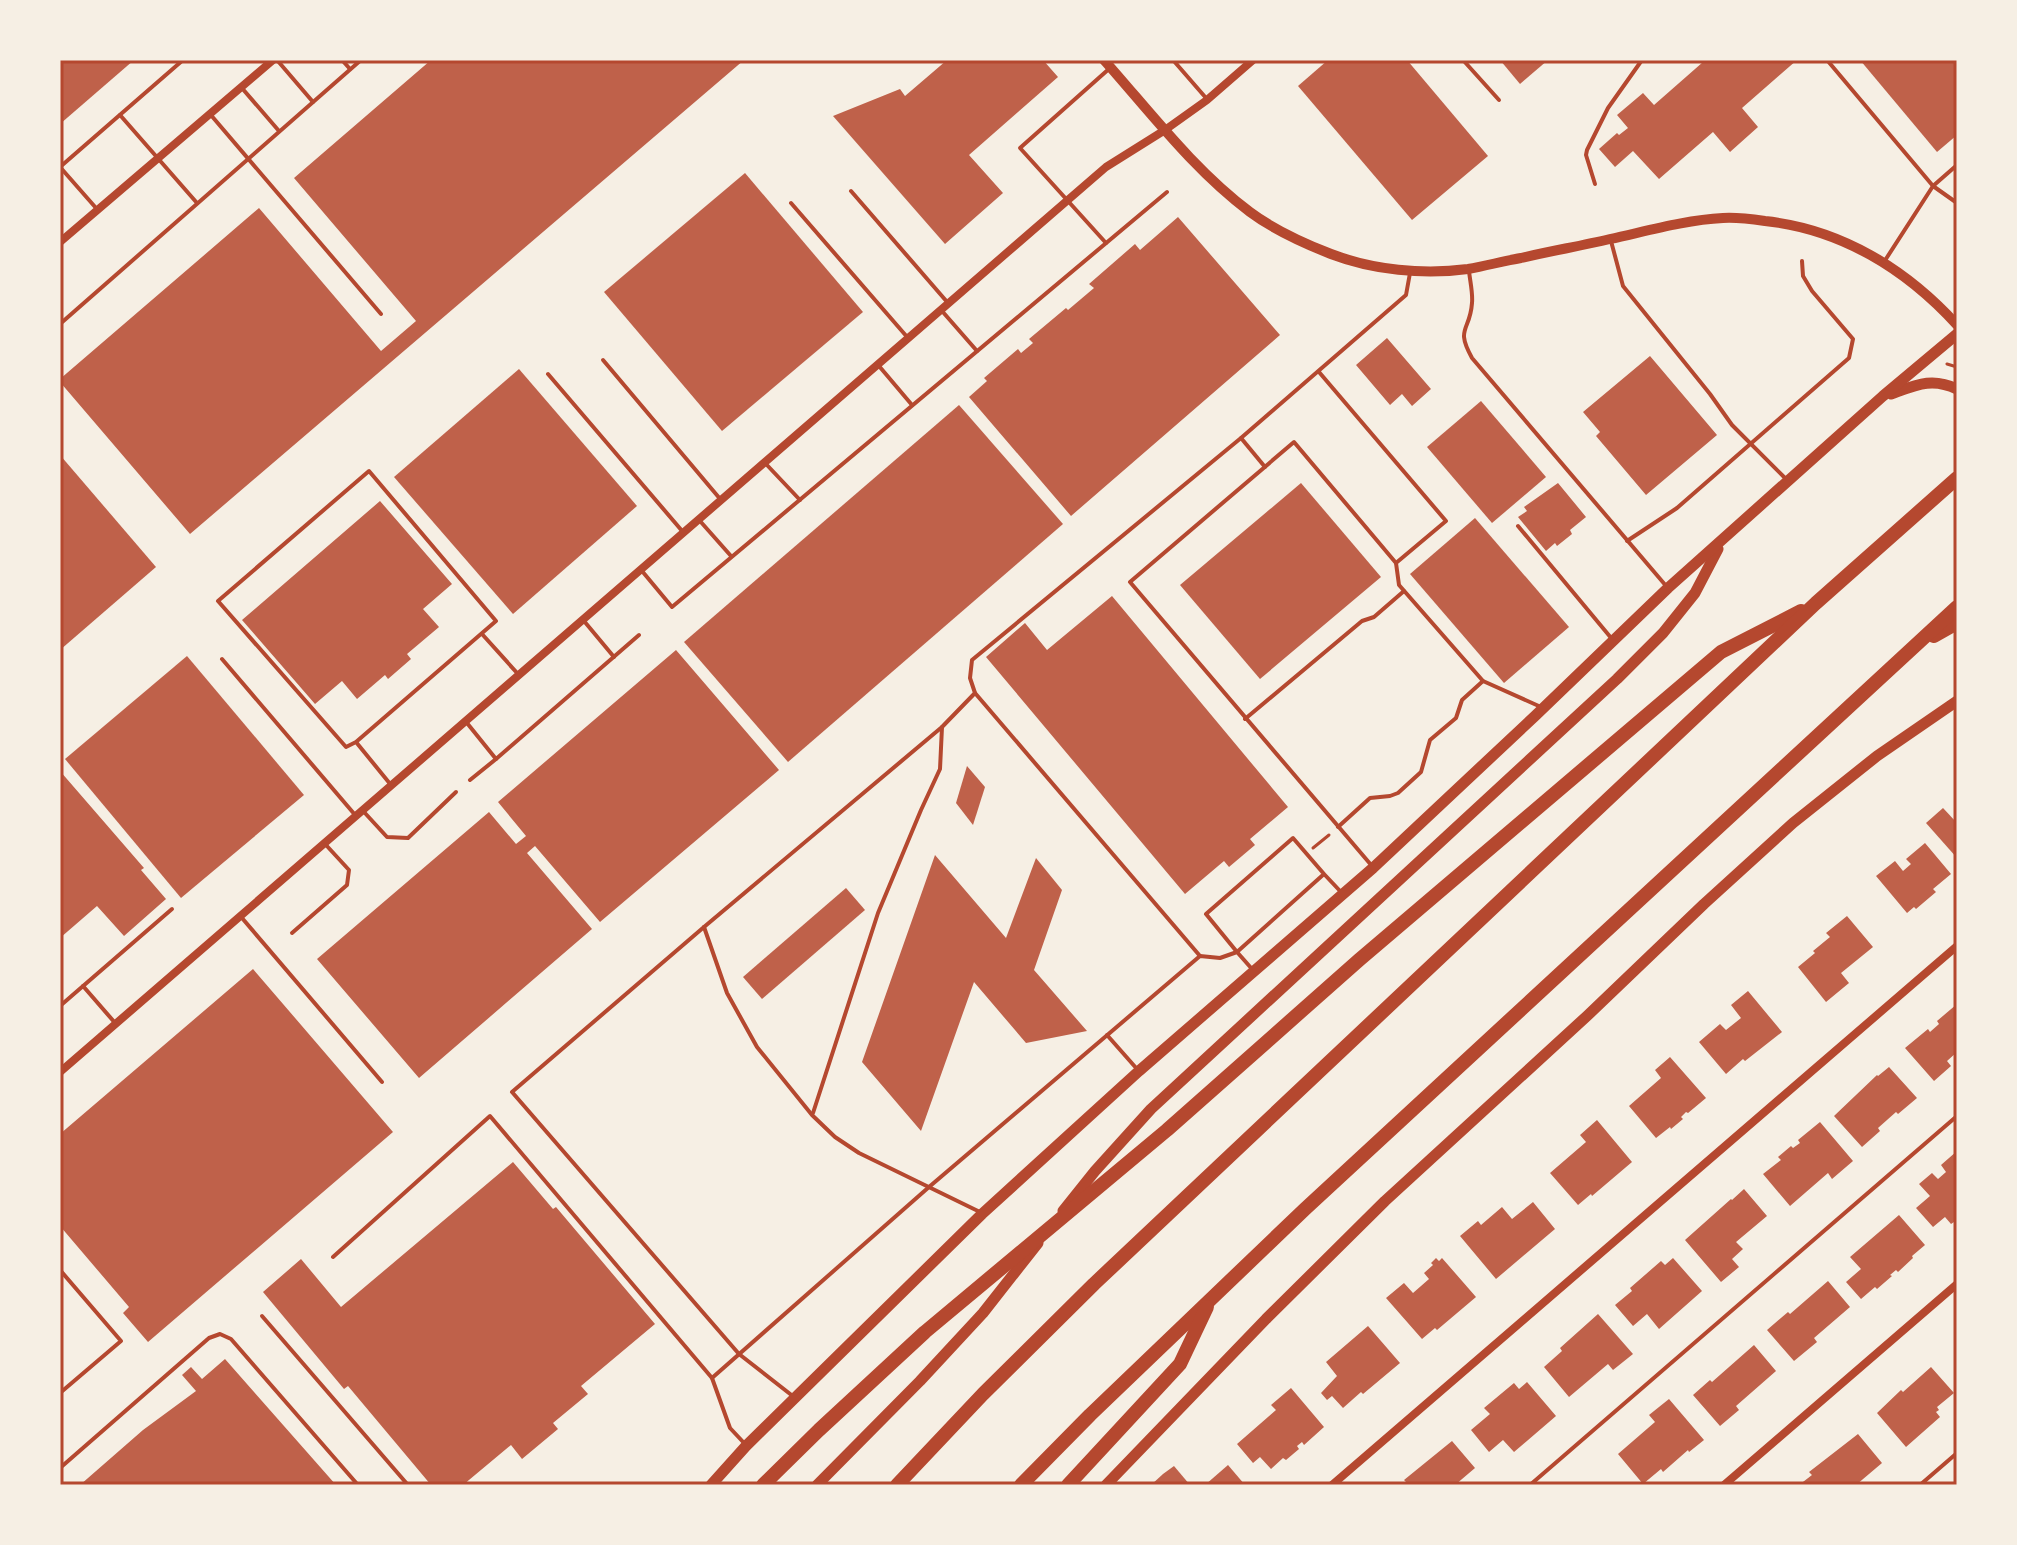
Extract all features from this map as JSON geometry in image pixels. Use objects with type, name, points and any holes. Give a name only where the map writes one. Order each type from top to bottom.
[{"type":"highway","points":[[897,1485],[1094,1284],[1816,603],[1957,478]]},
{"type":"highway","points":[[763,1485],[925,1332],[1167,1130],[1359,960],[1721,652],[1816,603]]},
{"type":"highway","points":[[1021,1485],[1305,1209],[1957,607]]},
{"type":"highway","points":[[1913,647],[1957,623]]},
{"type":"highway","points":[[1068,1485],[1180,1364],[1210,1300]]},
{"type":"main road","points":[[711,1485],[746,1446],[982,1214],[1139,1071],[1373,868],[1668,588],[1957,334]]},
{"type":"main road","points":[[1883,396],[1924,383],[1942,382],[1956,388]]},
{"type":"main road","points":[[817,1485],[983,1313],[1095,1171],[1151,1109],[1663,633],[1695,593],[1723,541]]},
{"type":"main road","points":[[1106,1485],[1385,1201],[1720,889],[1793,823],[1877,756],[1957,701]]},
{"type":"street","points":[[60,242],[275,60]]},
{"type":"street","points":[[60,1072],[1067,200],[1106,167],[1207,100],[1253,60]]},
{"type":"street","points":[[1107,64],[1184,152],[1223,190],[1253,214],[1294,239],[1333,255],[1366,265],[1410,271],[1469,269],[1701,220],[1726,217],[1780,222],[1838,238],[1884,262],[1912,282],[1957,325]]},
{"type":"street","points":[[1332,1485],[1957,946]]},
{"type":"street","points":[[1724,1485],[1957,1284]]},
{"type":"lane","points":[[98,210],[60,167],[183,60]]},
{"type":"lane","points":[[275,60],[313,102]]},
{"type":"lane","points":[[342,60],[350,69]]},
{"type":"lane","points":[[60,324],[361,60]]},
{"type":"lane","points":[[1173,60],[1207,100]]},
{"type":"lane","points":[[1463,60],[1499,100]]},
{"type":"lane","points":[[1595,184],[1586,155],[1608,108],[1642,60]]},
{"type":"lane","points":[[1827,60],[1933,186],[1957,203]]},
{"type":"lane","points":[[1106,243],[1020,148],[1107,64]]},
{"type":"lane","points":[[241,87],[280,131]]},
{"type":"lane","points":[[210,114],[381,314]]},
{"type":"lane","points":[[120,115],[197,204]]},
{"type":"lane","points":[[1884,262],[1933,186],[1957,165]]},
{"type":"lane","points":[[851,191],[948,303]]},
{"type":"lane","points":[[641,569],[672,607],[1167,192]]},
{"type":"lane","points":[[791,203],[908,338]]},
{"type":"lane","points":[[1610,239],[1623,286],[1732,425],[1788,481]]},
{"type":"lane","points":[[1627,541],[1677,508],[1849,358],[1853,339],[1803,276],[1802,261]]},
{"type":"lane","points":[[1469,269],[1472,304],[1463,335],[1472,358],[1668,588]]},
{"type":"lane","points":[[1324,874],[1237,952],[1220,958],[1200,956],[975,693],[970,678],[972,660],[1241,438],[1406,295],[1410,271]]},
{"type":"lane","points":[[940,310],[977,351]]},
{"type":"lane","points":[[603,360],[721,500]]},
{"type":"lane","points":[[878,364],[912,405]]},
{"type":"lane","points":[[1319,372],[1446,521],[1396,563]]},
{"type":"lane","points":[[548,374],[683,532]]},
{"type":"lane","points":[[1241,438],[1265,467]]},
{"type":"lane","points":[[1373,868],[1130,582],[1294,442],[1396,563],[1399,585],[1483,681],[1543,708]]},
{"type":"lane","points":[[764,462],[800,500]]},
{"type":"lane","points":[[369,471],[496,621],[356,742],[346,747],[218,601],[369,471]]},
{"type":"lane","points":[[699,519],[732,557]]},
{"type":"lane","points":[[1518,526],[1614,641]]},
{"type":"lane","points":[[1245,719],[1362,621],[1374,617],[1404,591]]},
{"type":"lane","points":[[583,619],[614,657]]},
{"type":"lane","points":[[482,634],[519,674]]},
{"type":"lane","points":[[470,780],[639,635]]},
{"type":"lane","points":[[222,659],[359,813],[387,837],[408,838],[456,792]]},
{"type":"lane","points":[[1338,827],[1370,798],[1398,793],[1421,772],[1430,740],[1456,718],[1462,700],[1483,681]]},
{"type":"lane","points":[[796,1398],[739,1354],[512,1092],[942,727],[975,693]]},
{"type":"lane","points":[[465,721],[496,759]]},
{"type":"lane","points":[[812,1115],[878,913],[940,769],[942,727]]},
{"type":"lane","points":[[356,742],[391,785]]},
{"type":"lane","points":[[1254,971],[1206,914],[1293,838],[1343,894]]},
{"type":"lane","points":[[292,933],[347,885],[349,870],[325,843]]},
{"type":"lane","points":[[60,1006],[172,909]]},
{"type":"lane","points":[[240,916],[382,1082]]},
{"type":"lane","points":[[704,927],[727,993],[757,1047],[812,1115],[835,1137],[859,1153],[982,1214]]},
{"type":"lane","points":[[712,1378],[929,1187],[1200,956]]},
{"type":"lane","points":[[83,986],[116,1024]]},
{"type":"lane","points":[[1107,1035],[1139,1071]]},
{"type":"lane","points":[[333,1257],[490,1116],[712,1378],[730,1428],[746,1446]]},
{"type":"lane","points":[[1530,1485],[1957,1116]]},
{"type":"lane","points":[[60,1270],[121,1341],[60,1393]]},
{"type":"lane","points":[[262,1316],[408,1485]]},
{"type":"lane","points":[[60,1468],[209,1338],[220,1334],[231,1339],[358,1485]]},
{"type":"lane","points":[[1920,1485],[1957,1453]]},
{"type":"path","points":[[1947,364],[1957,367]]},
{"type":"path","points":[[1306,854],[1338,827]]},
{"type":"building","points":[[60,60],[134,60],[60,124]]},
{"type":"building","points":[[431,60],[744,60],[190,534],[60,379],[259,208],[381,351],[416,321],[294,178]]},
{"type":"building","points":[[947,60],[1043,60],[1058,77],[969,155],[1003,193],[945,244],[833,116],[900,89],[905,96]]},
{"type":"building","points":[[1328,60],[1407,60],[1488,156],[1412,220],[1298,86]]},
{"type":"building","points":[[1500,60],[1548,60],[1520,84]]},
{"type":"building","points":[[1701,60],[1797,60],[1742,108],[1758,127],[1730,152],[1713,132],[1659,179],[1633,151],[1615,167],[1599,149],[1617,133],[1619,135],[1628,128],[1617,115],[1643,93],[1654,105],[1703,62]]},
{"type":"building","points":[[1860,60],[1957,60],[1957,135],[1937,152]]},
{"type":"building","points":[[745,173],[863,312],[722,431],[604,292]]},
{"type":"building","points":[[1178,217],[1280,335],[1071,516],[969,397],[987,381],[984,378],[1018,349],[1021,353],[1033,343],[1029,339],[1094,288],[1089,284],[1135,244],[1140,250]]},
{"type":"building","points":[[1387,338],[1431,389],[1412,406],[1402,394],[1390,405],[1356,365]]},
{"type":"building","points":[[1650,356],[1717,435],[1646,495],[1596,436],[1600,432],[1583,412]]},
{"type":"building","points":[[519,369],[637,506],[513,614],[394,477]]},
{"type":"building","points":[[1481,401],[1546,477],[1492,523],[1427,447]]},
{"type":"building","points":[[959,405],[1063,524],[788,762],[684,642]]},
{"type":"building","points":[[60,455],[156,567],[60,650]]},
{"type":"building","points":[[1301,483],[1381,577],[1260,679],[1180,585]]},
{"type":"building","points":[[1558,483],[1586,517],[1570,530],[1572,534],[1546,551],[1518,517],[1527,511],[1524,507]]},
{"type":"building","points":[[380,501],[452,584],[423,609],[439,627],[407,654],[411,659],[388,679],[385,675],[357,699],[342,681],[315,704],[242,620]]},
{"type":"building","points":[[1475,518],[1569,627],[1504,683],[1410,574]]},
{"type":"building","points":[[1112,596],[1288,807],[1250,839],[1255,845],[1229,867],[1224,861],[1185,894],[986,657],[1025,623],[1047,650]]},
{"type":"building","points":[[676,650],[779,770],[600,922],[535,846],[527,853],[592,929],[419,1078],[317,959],[489,812],[516,844],[526,836],[498,802]]},
{"type":"building","points":[[187,656],[304,795],[181,898],[65,759]]},
{"type":"building","points":[[967,766],[985,787],[973,825],[956,803]]},
{"type":"building","points":[[60,771],[144,868],[141,870],[166,899],[124,936],[97,906],[60,938]]},
{"type":"building","points":[[1943,808],[1957,823],[1957,858],[1926,823]]},
{"type":"building","points":[[1925,843],[1951,874],[1933,889],[1936,892],[1907,913],[1876,876],[1895,861],[1903,871],[1911,864],[1906,859]]},
{"type":"building","points":[[935,855],[1006,938],[1036,858],[1062,890],[1034,970],[1087,1031],[1026,1043],[974,982],[921,1131],[862,1062]]},
{"type":"building","points":[[846,888],[865,910],[762,999],[743,977]]},
{"type":"building","points":[[1847,916],[1873,947],[1841,973],[1849,983],[1826,1002],[1798,967],[1830,937],[1826,933]]},
{"type":"building","points":[[253,969],[393,1132],[148,1342],[123,1313],[129,1307],[60,1226],[60,1134]]},
{"type":"building","points":[[1748,991],[1782,1032],[1726,1074],[1699,1042],[1720,1024],[1726,1030],[1741,1018],[1731,1005]]},
{"type":"building","points":[[1957,1004],[1957,1052],[1947,1061],[1951,1066],[1934,1081],[1905,1048],[1928,1029],[1930,1032],[1939,1024],[1937,1021]]},
{"type":"building","points":[[1670,1057],[1706,1098],[1656,1138],[1629,1106],[1661,1078],[1655,1070]]},
{"type":"building","points":[[1889,1067],[1917,1098],[1878,1128],[1880,1131],[1862,1147],[1834,1116]]},
{"type":"building","points":[[1597,1120],[1632,1162],[1578,1205],[1550,1173],[1586,1142],[1580,1135]]},
{"type":"building","points":[[1820,1122],[1853,1161],[1832,1179],[1828,1173],[1790,1206],[1763,1174],[1781,1160],[1778,1157],[1800,1143],[1798,1140]]},
{"type":"building","points":[[1957,1151],[1957,1220],[1951,1224],[1945,1217],[1933,1227],[1916,1208],[1930,1196],[1919,1184],[1932,1173],[1938,1179],[1946,1172],[1941,1165]]},
{"type":"building","points":[[513,1162],[553,1209],[556,1207],[655,1324],[581,1386],[588,1394],[553,1423],[558,1429],[522,1459],[511,1445],[463,1485],[431,1485],[348,1386],[344,1389],[263,1292],[301,1259],[341,1307]]},
{"type":"building","points":[[1744,1189],[1767,1216],[1736,1242],[1743,1249],[1732,1259],[1739,1267],[1721,1282],[1685,1240]]},
{"type":"building","points":[[1533,1202],[1555,1229],[1496,1279],[1460,1236],[1478,1221],[1481,1225],[1502,1207],[1512,1219]]},
{"type":"building","points":[[1899,1215],[1925,1245],[1898,1272],[1896,1270],[1877,1289],[1875,1287],[1861,1299],[1846,1282],[1861,1269],[1850,1257]]},
{"type":"building","points":[[1436,1258],[1439,1261],[1442,1258],[1476,1297],[1422,1339],[1386,1298],[1404,1283],[1413,1293],[1429,1279],[1424,1273]]},
{"type":"building","points":[[1673,1258],[1702,1291],[1659,1329],[1647,1314],[1633,1326],[1615,1305],[1661,1261],[1665,1265]]},
{"type":"building","points":[[1828,1281],[1850,1307],[1814,1338],[1817,1342],[1794,1361],[1767,1330]]},
{"type":"building","points":[[1598,1314],[1633,1354],[1613,1370],[1608,1364],[1569,1397],[1544,1367]]},
{"type":"building","points":[[1368,1326],[1400,1363],[1343,1408],[1332,1396],[1327,1400],[1321,1393],[1337,1376],[1326,1362]]},
{"type":"building","points":[[1754,1345],[1776,1371],[1736,1406],[1739,1410],[1720,1426],[1693,1395]]},
{"type":"building","points":[[225,1359],[336,1485],[80,1485],[143,1430],[196,1391],[182,1375],[191,1367],[202,1379]]},
{"type":"building","points":[[1931,1367],[1954,1393],[1937,1407],[1940,1417],[1906,1447],[1877,1413]]},
{"type":"building","points":[[1527,1382],[1556,1416],[1514,1452],[1503,1440],[1489,1452],[1471,1430],[1490,1414],[1484,1408],[1514,1383],[1519,1389]]},
{"type":"building","points":[[1291,1388],[1324,1427],[1271,1469],[1260,1457],[1253,1463],[1237,1444],[1276,1410],[1271,1405]]},
{"type":"building","points":[[1669,1399],[1704,1440],[1643,1484],[1618,1454],[1655,1422],[1649,1415]]},
{"type":"building","points":[[1858,1434],[1882,1463],[1856,1485],[1799,1485],[1812,1475],[1809,1472]]},
{"type":"building","points":[[1452,1441],[1475,1468],[1455,1485],[1403,1485],[1404,1480]]},
{"type":"building","points":[[1228,1465],[1245,1485],[1205,1485]]},
{"type":"building","points":[[1174,1466],[1190,1485],[1151,1485],[1163,1474]]}]
